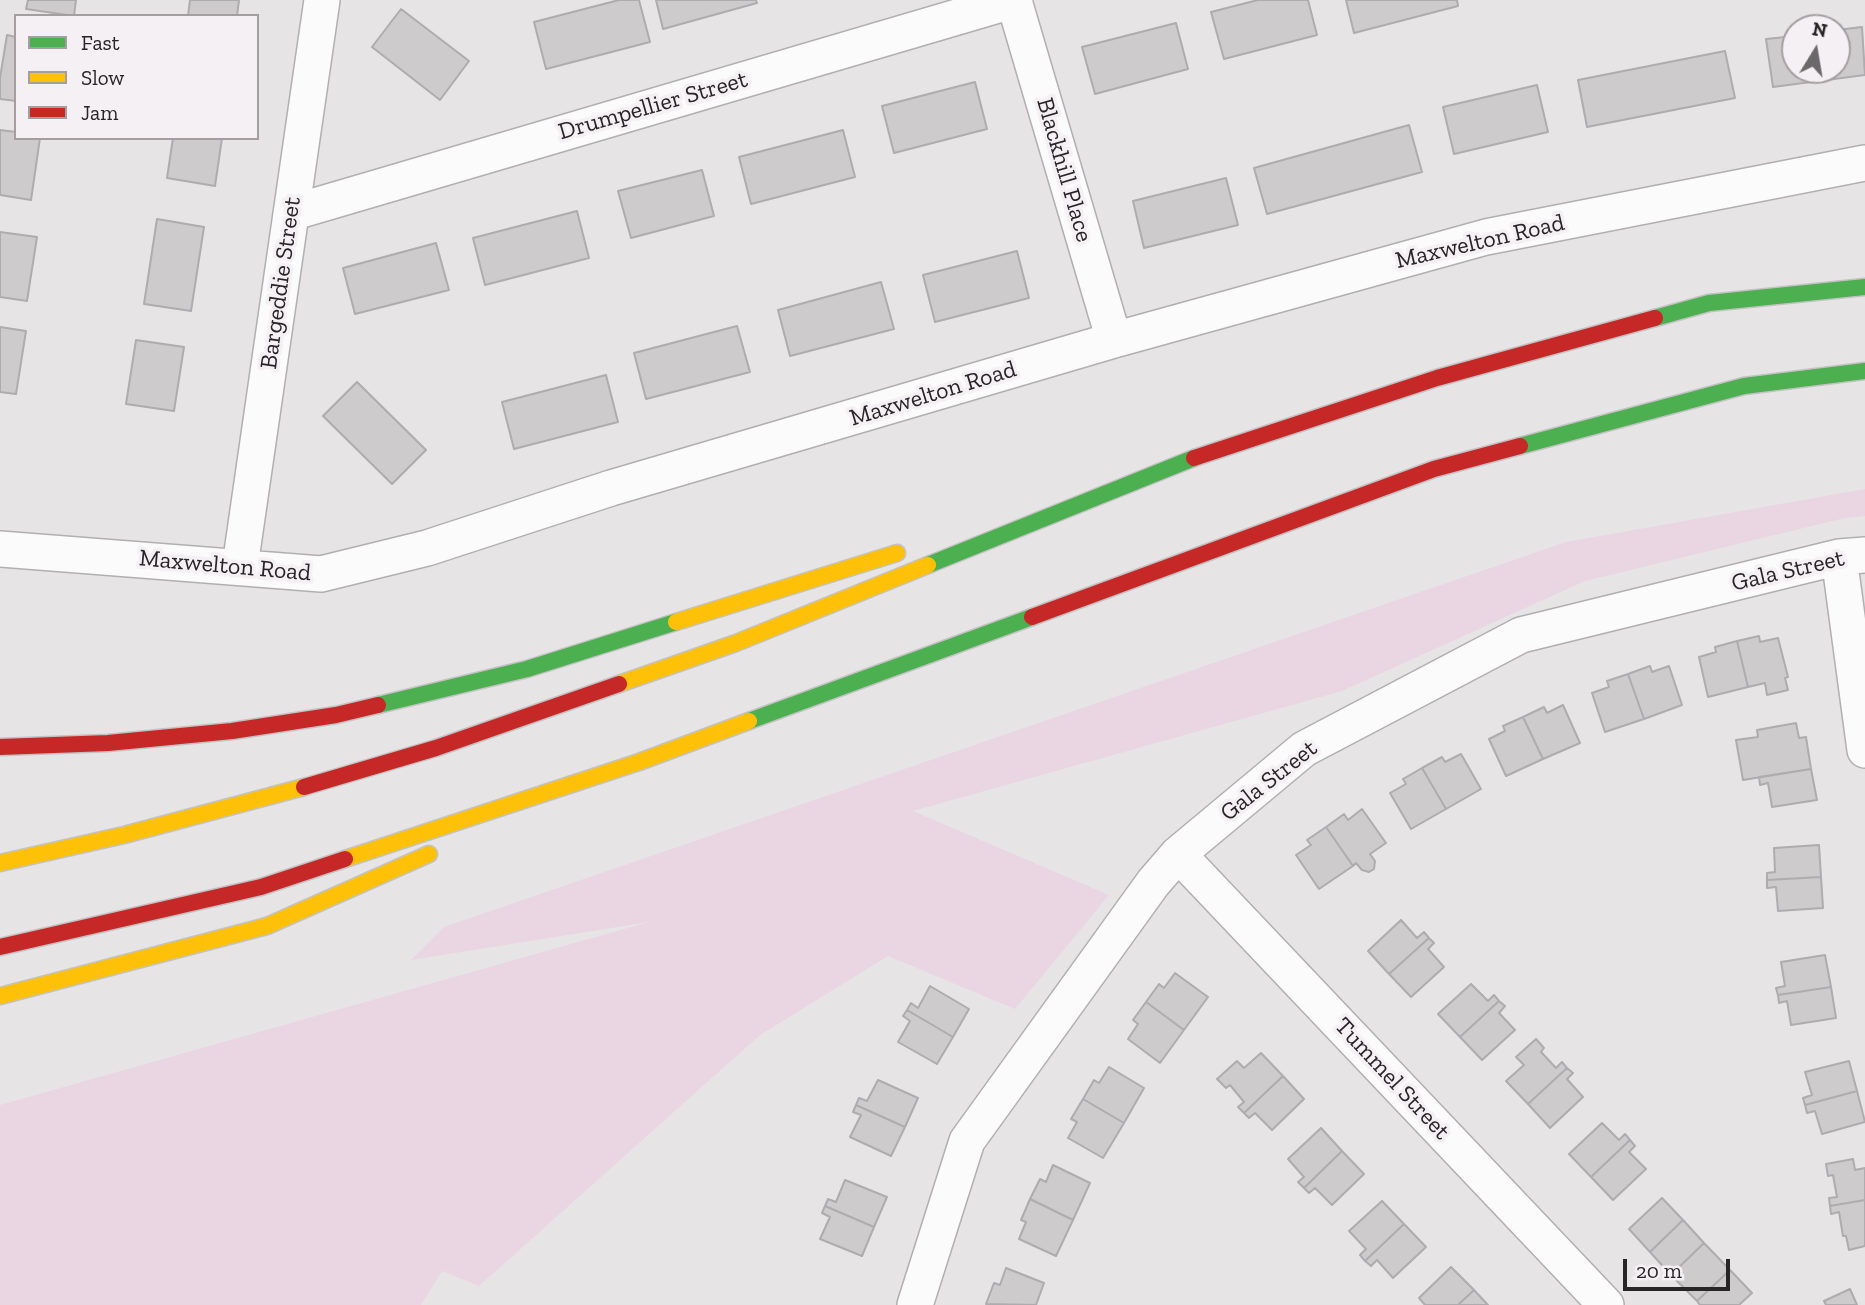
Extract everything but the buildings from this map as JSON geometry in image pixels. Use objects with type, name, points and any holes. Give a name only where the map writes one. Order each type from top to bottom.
[{"type":"highway","points":[[981,526],[1437,378],[1709,303],[1826,274]]},
{"type":"highway","points":[[1709,303],[1865,287]]},
{"type":"highway","points":[[0,947],[261,887],[639,762],[1434,469],[1744,386],[1865,371]]},
{"type":"highway","points":[[0,863],[250,803],[436,748],[736,643],[1205,454]]},
{"type":"highway","points":[[0,747],[108,743],[232,731],[336,715],[527,669],[915,548]]},
{"type":"highway","points":[[478,833],[639,762]]},
{"type":"highway","points":[[0,996],[267,926],[441,849]]},
{"type":"street","name":"Bargeddie Street","points":[[240,566],[322,0]]},
{"type":"street","name":"Drumpellier Street","points":[[291,213],[1015,0]]},
{"type":"street","name":"Blackhill Place","points":[[1015,0],[1114,340]]},
{"type":"street","name":"Maxwelton Road","points":[[0,549],[321,574],[427,548],[611,488],[1114,340],[1486,237],[1865,163]]},
{"type":"street","points":[[1852,556],[1865,750]]},
{"type":"street","name":"Gala Street","points":[[915,1305],[967,1141],[1153,883],[1178,854],[1304,748],[1521,635],[1852,556]]},
{"type":"street","name":"Tummel Street","points":[[1178,854],[1606,1305]]},
{"type":"shaded area","points":[[1865,489],[1865,516],[1845,518],[1585,581],[1342,691],[913,811],[1109,895],[1015,1009],[888,956],[760,1035],[479,1286],[442,1271],[421,1305],[0,1305],[0,1105],[649,922],[411,960],[444,927],[1566,542]]},
{"type":"traffic: fast","points":[[1655,318],[1709,303],[1865,287]]},
{"type":"traffic: fast","points":[[1520,446],[1744,386],[1865,371]]},
{"type":"traffic: fast","points":[[928,565],[1194,458]]},
{"type":"traffic: fast","points":[[749,721],[1032,617]]},
{"type":"traffic: fast","points":[[378,705],[527,669],[676,622]]},
{"type":"traffic: slow","points":[[676,622],[897,553]]},
{"type":"traffic: slow","points":[[619,684],[736,643],[928,565]]},
{"type":"traffic: slow","points":[[345,859],[639,762],[749,721]]},
{"type":"traffic: slow","points":[[0,863],[124,835],[304,787]]},
{"type":"traffic: slow","points":[[0,996],[267,926],[429,854]]},
{"type":"traffic: jam","points":[[1194,458],[1437,378],[1655,318]]},
{"type":"traffic: jam","points":[[1032,617],[1434,469],[1520,446]]},
{"type":"traffic: jam","points":[[304,787],[436,748],[619,684]]},
{"type":"traffic: jam","points":[[0,747],[108,743],[232,731],[336,715],[378,705]]},
{"type":"traffic: jam","points":[[0,947],[261,887],[345,859]]}]
